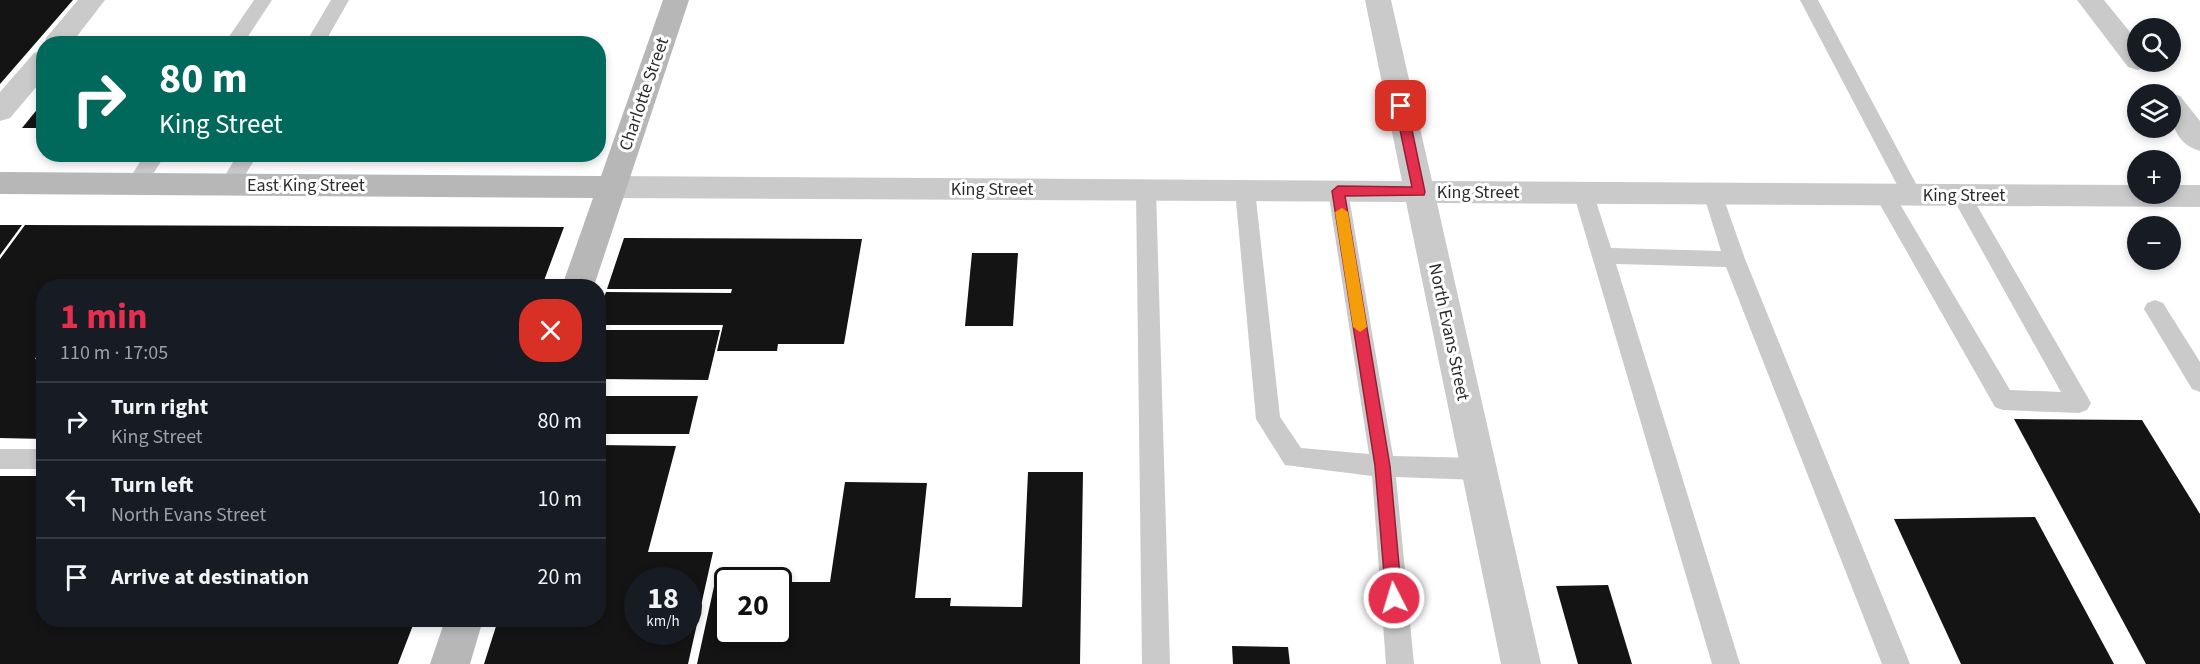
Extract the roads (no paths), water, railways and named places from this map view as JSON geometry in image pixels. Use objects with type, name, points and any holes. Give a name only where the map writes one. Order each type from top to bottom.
[{"type":"main road","name":"Charlotte Street","points":[[580,279],[676,0]]},
{"type":"main road","name":"East King Street","points":[[0,183],[612,188]]},
{"type":"main road","points":[[450,664],[462,627]]},
{"type":"street","points":[[63,36],[92,0]]},
{"type":"street","name":"North Evans Street","points":[[1378,0],[1521,664]]},
{"type":"street","points":[[2090,0],[2200,141]]},
{"type":"street","points":[[0,111],[36,68]]},
{"type":"street","name":"King Street","points":[[612,188],[2200,196]]},
{"type":"lane","points":[[238,36],[263,0]]},
{"type":"lane","points":[[319,36],[340,0]]},
{"type":"lane","points":[[1809,0],[1898,194],[2003,400],[2079,403],[1961,195]]},
{"type":"lane","points":[[136,184],[151,162]]},
{"type":"lane","points":[[229,185],[243,162]]},
{"type":"lane","points":[[1146,190],[1156,664]]},
{"type":"lane","points":[[1245,190],[1268,419],[1294,458],[1383,466],[1478,468]]},
{"type":"lane","points":[[1338,191],[1383,466],[1400,664]]},
{"type":"lane","points":[[1583,192],[1726,664]]},
{"type":"lane","points":[[1713,193],[1734,259],[1896,664]]},
{"type":"lane","points":[[1602,256],[1734,259]]},
{"type":"lane","points":[[2155,309],[2200,382]]},
{"type":"lane","points":[[0,459],[36,459]]}]
